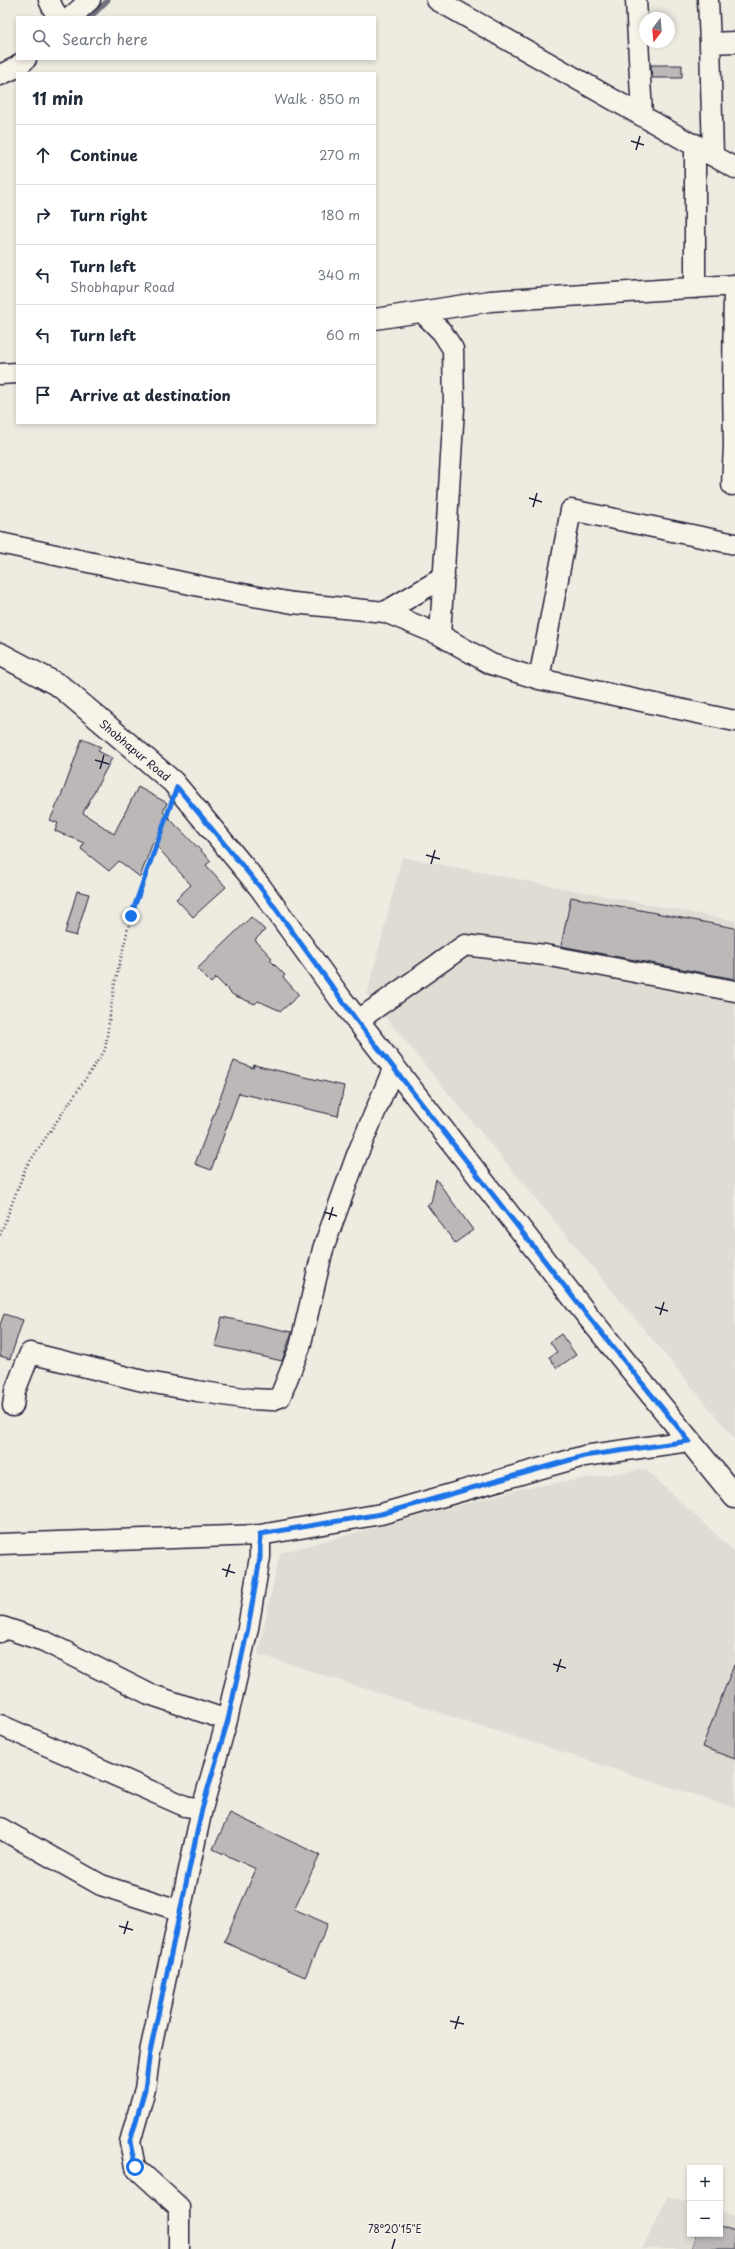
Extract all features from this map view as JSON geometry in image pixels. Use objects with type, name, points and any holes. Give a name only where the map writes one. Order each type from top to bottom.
[{"type":"main road","name":"Shobhapur Road","points":[[0,654],[60,686],[177,787],[260,887],[357,1021],[587,1315],[735,1497]]},
{"type":"street","points":[[49,0],[57,16]]},
{"type":"street","points":[[72,16],[90,0]]},
{"type":"street","points":[[437,0],[642,116],[695,144],[735,168]]},
{"type":"street","points":[[636,0],[642,116]]},
{"type":"street","points":[[708,0],[713,156]]},
{"type":"street","points":[[710,43],[735,42]]},
{"type":"street","points":[[0,75],[18,67],[25,60]]},
{"type":"street","points":[[695,144],[695,288]]},
{"type":"street","points":[[376,319],[490,301],[734,285],[732,485]]},
{"type":"street","points":[[422,312],[442,332],[453,349],[454,408],[440,635]]},
{"type":"street","points":[[0,374],[16,373]]},
{"type":"street","points":[[539,679],[571,510],[735,544]]},
{"type":"street","points":[[0,543],[201,587],[285,602],[385,612],[440,635],[490,664],[539,679],[735,721]]},
{"type":"street","points":[[385,612],[444,577]]},
{"type":"street","points":[[357,1021],[464,946],[545,955],[735,991]]},
{"type":"street","points":[[13,1406],[15,1391],[30,1353],[143,1381],[197,1391],[250,1399],[272,1400],[280,1397],[300,1347],[323,1249],[357,1155],[394,1067]]},
{"type":"street","points":[[0,1544],[260,1534],[381,1514],[584,1456],[689,1441]]},
{"type":"street","points":[[179,2249],[179,2207],[135,2167],[130,2142],[145,2089],[150,2052],[202,1809],[228,1720],[250,1620],[260,1558],[260,1534]]},
{"type":"street","points":[[0,1632],[2,1627],[44,1641],[149,1694],[228,1720]]},
{"type":"street","points":[[0,1725],[185,1806],[202,1809]]},
{"type":"street","points":[[0,1828],[101,1885],[181,1911]]},
{"type":"path","points":[[0,1235],[26,1167],[55,1128],[105,1050],[114,987],[131,916],[177,787]]},
{"type":"shaded area","points":[[402,857],[735,921],[735,1439],[367,995]]},
{"type":"shaded area","points":[[645,1469],[735,1552],[735,1808],[258,1654],[280,1553],[523,1488]]},
{"type":"shaded area","points":[[668,2196],[687,2202],[687,2237],[723,2237],[723,2213],[735,2217],[735,2249],[642,2249]]},
{"type":"building","points":[[651,65],[682,65],[682,78],[652,78]]},
{"type":"building","points":[[82,739],[101,747],[98,751],[112,758],[83,813],[114,834],[138,787],[167,803],[163,812],[211,861],[206,865],[226,887],[193,917],[176,899],[191,885],[153,842],[140,877],[119,861],[109,871],[81,849],[84,843],[55,831],[58,823],[50,820],[64,789]]},
{"type":"building","points":[[77,891],[89,894],[76,936],[65,933]]},
{"type":"building","points":[[571,897],[735,928],[735,979],[561,946]]},
{"type":"building","points":[[251,917],[265,930],[255,940],[272,958],[270,960],[285,975],[283,977],[299,995],[281,1011],[258,1001],[255,1004],[233,995],[216,978],[211,983],[197,969]]},
{"type":"building","points":[[234,1061],[253,1068],[254,1065],[344,1086],[338,1116],[239,1093],[211,1170],[195,1164]]},
{"type":"building","points":[[436,1179],[473,1230],[455,1243],[427,1205],[431,1203]]},
{"type":"building","points":[[4,1314],[23,1320],[10,1359],[0,1356],[0,1325]]},
{"type":"building","points":[[222,1317],[292,1332],[282,1361],[215,1346]]},
{"type":"building","points":[[561,1334],[576,1355],[557,1368],[549,1357],[557,1352],[550,1342]]},
{"type":"building","points":[[735,1665],[735,1759],[702,1747]]},
{"type":"building","points":[[230,1813],[320,1855],[294,1909],[328,1924],[305,1977],[224,1942],[256,1869],[213,1849]]},
{"type":"building","points":[[723,2228],[735,2232],[735,2249],[691,2249],[695,2237],[723,2237]]},
{"type":"waterway","points":[[92,16],[108,0]]},
{"type":"route","points":[[131,916],[177,787],[260,887],[357,1021],[587,1315],[689,1441],[584,1456],[381,1514],[260,1534],[260,1558],[248,1628],[228,1720],[202,1809],[150,2052],[145,2089],[130,2142],[135,2167]]}]
